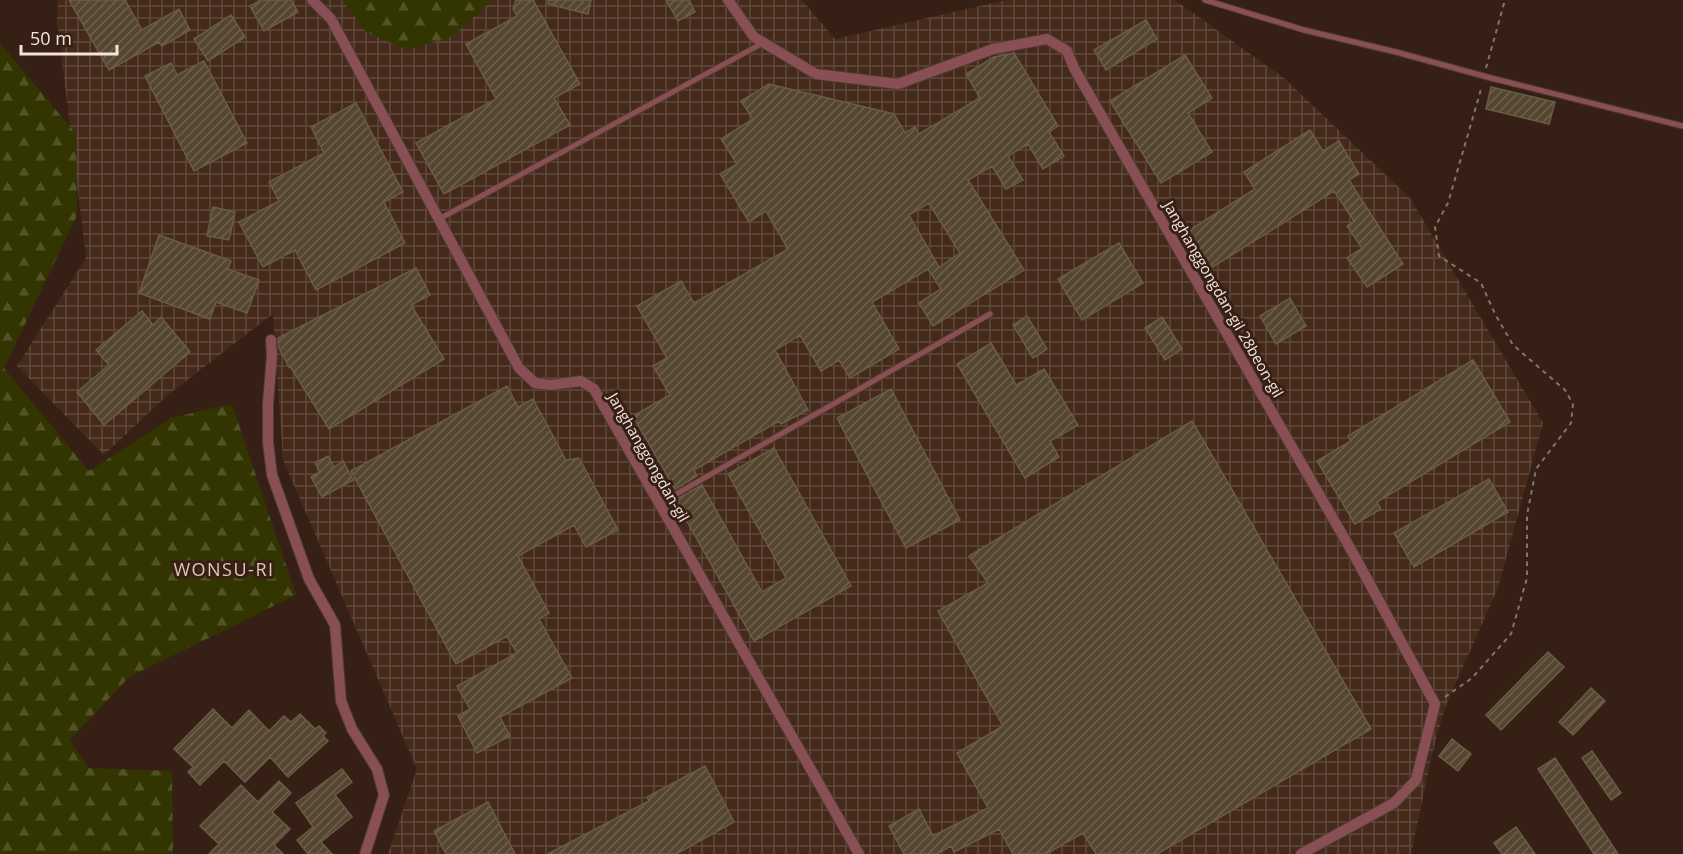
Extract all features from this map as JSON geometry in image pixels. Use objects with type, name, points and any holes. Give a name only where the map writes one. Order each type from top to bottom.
[{"type":"street","name":"Janghanggongdan-gil","points":[[312,0],[331,19],[519,368],[535,382],[550,385],[580,381],[594,389],[859,854]]},
{"type":"street","name":"Janghanggongdan-gil 28beon-gil","points":[[728,0],[754,37],[816,74],[898,84],[993,49],[1018,43],[1047,39],[1067,51],[1074,68],[1354,555],[1435,704]]},
{"type":"street","points":[[271,340],[273,355],[268,404],[268,442],[272,475],[309,579],[334,625],[341,701],[352,729],[376,769],[384,795],[365,854]]},
{"type":"street","points":[[1301,854],[1394,803],[1416,780],[1435,704]]},
{"type":"lane","points":[[1204,0],[1304,30],[1683,126]]},
{"type":"lane","points":[[438,220],[764,43]]},
{"type":"lane","points":[[659,504],[990,314]]},
{"type":"path","points":[[1435,704],[1472,678],[1511,634],[1527,578],[1527,515],[1536,470],[1571,423],[1573,404],[1565,390],[1513,345],[1481,283],[1440,256],[1434,227],[1448,203],[1505,0]]},
{"type":"shaded area","points":[[58,0],[802,0],[835,39],[1006,0],[1175,0],[1284,78],[1410,198],[1543,423],[1498,588],[1444,710],[1411,854],[388,854],[417,769],[283,460],[273,314],[169,394],[104,455],[17,366],[86,258],[57,20]]},
{"type":"green space","points":[[342,0],[492,0],[453,36],[408,50],[366,32]]},
{"type":"green space","points":[[0,43],[76,134],[77,215],[4,368],[89,471],[171,418],[232,404],[296,595],[129,677],[70,740],[88,768],[172,771],[173,854],[0,854]]},
{"type":"building","points":[[69,0],[125,0],[142,30],[179,9],[190,30],[162,46],[159,42],[109,70]]},
{"type":"building","points":[[261,0],[291,0],[298,12],[264,31],[250,6]]},
{"type":"building","points":[[516,0],[533,0],[580,84],[554,98],[570,125],[444,194],[416,143],[496,99],[466,44],[517,16],[513,9]]},
{"type":"building","points":[[548,0],[591,0],[588,14],[548,4]]},
{"type":"building","points":[[666,0],[689,0],[695,12],[678,21]]},
{"type":"building","points":[[231,15],[245,37],[208,61],[194,39]]},
{"type":"building","points":[[1146,20],[1157,39],[1106,70],[1094,50]]},
{"type":"building","points":[[1014,53],[1058,126],[1049,132],[1064,156],[1043,169],[1028,144],[1008,156],[1023,180],[1006,189],[992,166],[968,180],[1024,270],[933,326],[919,303],[941,289],[928,269],[872,302],[899,349],[850,378],[839,360],[821,371],[800,335],[775,350],[808,410],[781,424],[779,421],[694,470],[697,476],[675,489],[633,416],[670,395],[653,366],[667,358],[637,306],[681,281],[694,303],[788,249],[766,211],[749,222],[720,174],[737,164],[721,139],[753,119],[741,101],[769,84],[894,114],[905,133],[915,127],[919,134],[980,98],[966,74],[994,57]],"holes":[[[929,203],[960,253],[939,267],[909,215]]]},
{"type":"building","points":[[1185,55],[1212,98],[1188,113],[1212,152],[1161,183],[1110,101]]},
{"type":"building","points":[[204,61],[247,143],[194,171],[145,76],[171,63],[177,75]]},
{"type":"building","points":[[1491,87],[1555,102],[1549,124],[1486,109]]},
{"type":"building","points":[[356,103],[403,192],[384,202],[405,243],[316,290],[295,250],[263,267],[239,222],[279,201],[269,182],[324,153],[311,127]]},
{"type":"building","points":[[1310,130],[1323,151],[1339,141],[1359,174],[1349,180],[1403,264],[1367,287],[1347,258],[1362,248],[1347,226],[1354,221],[1334,191],[1211,268],[1188,231],[1255,189],[1244,172]]},
{"type":"building","points":[[213,207],[235,212],[229,240],[207,236]]},
{"type":"building","points":[[159,235],[231,261],[228,269],[259,280],[247,313],[216,302],[210,319],[139,293]]},
{"type":"building","points":[[1119,243],[1143,283],[1082,320],[1058,279]]},
{"type":"building","points":[[416,268],[430,295],[411,305],[444,359],[329,429],[289,367],[279,348],[278,338]]},
{"type":"building","points":[[1290,298],[1306,326],[1276,344],[1260,316]]},
{"type":"building","points":[[142,311],[153,325],[161,317],[190,352],[104,425],[77,392],[109,365],[96,350]]},
{"type":"building","points":[[1027,316],[1047,349],[1033,358],[1013,325]]},
{"type":"building","points":[[1162,317],[1182,349],[1165,360],[1145,328]]},
{"type":"building","points":[[991,343],[1016,385],[1044,369],[1078,425],[1050,441],[1059,457],[1025,478],[957,364]]},
{"type":"building","points":[[1473,360],[1510,422],[1377,502],[1381,509],[1355,524],[1317,461],[1351,441],[1348,436]]},
{"type":"building","points":[[507,386],[518,407],[533,399],[566,460],[579,458],[618,530],[586,547],[574,525],[518,556],[549,613],[539,619],[572,678],[500,717],[510,736],[477,753],[458,716],[470,709],[457,686],[517,653],[507,636],[456,664],[351,471]]},
{"type":"building","points":[[891,389],[960,520],[906,548],[837,418]]},
{"type":"building","points":[[1192,421],[1371,729],[1157,854],[1096,854],[1083,833],[1046,854],[1013,854],[999,829],[954,852],[951,846],[937,854],[904,854],[889,826],[919,809],[933,836],[988,808],[957,753],[1003,726],[938,611],[988,583],[969,556]]},
{"type":"building","points":[[774,448],[851,586],[754,641],[675,500],[702,485],[762,592],[786,578],[728,474]]},
{"type":"building","points":[[328,456],[334,467],[343,461],[353,480],[322,497],[311,477],[320,472],[315,463]]},
{"type":"building","points":[[1489,479],[1508,512],[1414,567],[1394,533]]},
{"type":"building","points":[[1548,652],[1564,667],[1501,730],[1486,715]]},
{"type":"building","points":[[1591,688],[1605,701],[1573,735],[1559,722]]},
{"type":"building","points":[[213,709],[232,728],[249,710],[269,731],[284,716],[291,722],[300,714],[315,729],[319,726],[326,733],[323,736],[328,741],[288,777],[270,757],[245,782],[224,761],[200,785],[188,772],[193,767],[174,749]]},
{"type":"building","points":[[1452,739],[1471,754],[1458,771],[1439,756]]},
{"type":"building","points":[[1592,751],[1621,793],[1611,800],[1582,758]]},
{"type":"building","points":[[1555,758],[1618,854],[1594,854],[1538,769]]},
{"type":"building","points":[[705,766],[734,822],[676,854],[548,854],[649,801],[647,797]]},
{"type":"building","points":[[342,769],[352,782],[335,795],[352,817],[321,842],[332,854],[308,854],[297,840],[313,827],[296,803]]},
{"type":"building","points":[[279,781],[291,793],[272,812],[290,829],[274,845],[283,854],[209,854],[219,844],[200,826],[241,785],[258,802]]},
{"type":"building","points":[[488,802],[515,854],[446,854],[434,831]]},
{"type":"building","points":[[1516,827],[1535,854],[1502,854],[1494,843]]},
{"type":"district","name":"WONSU-RI","points":[[224,569]]}]
